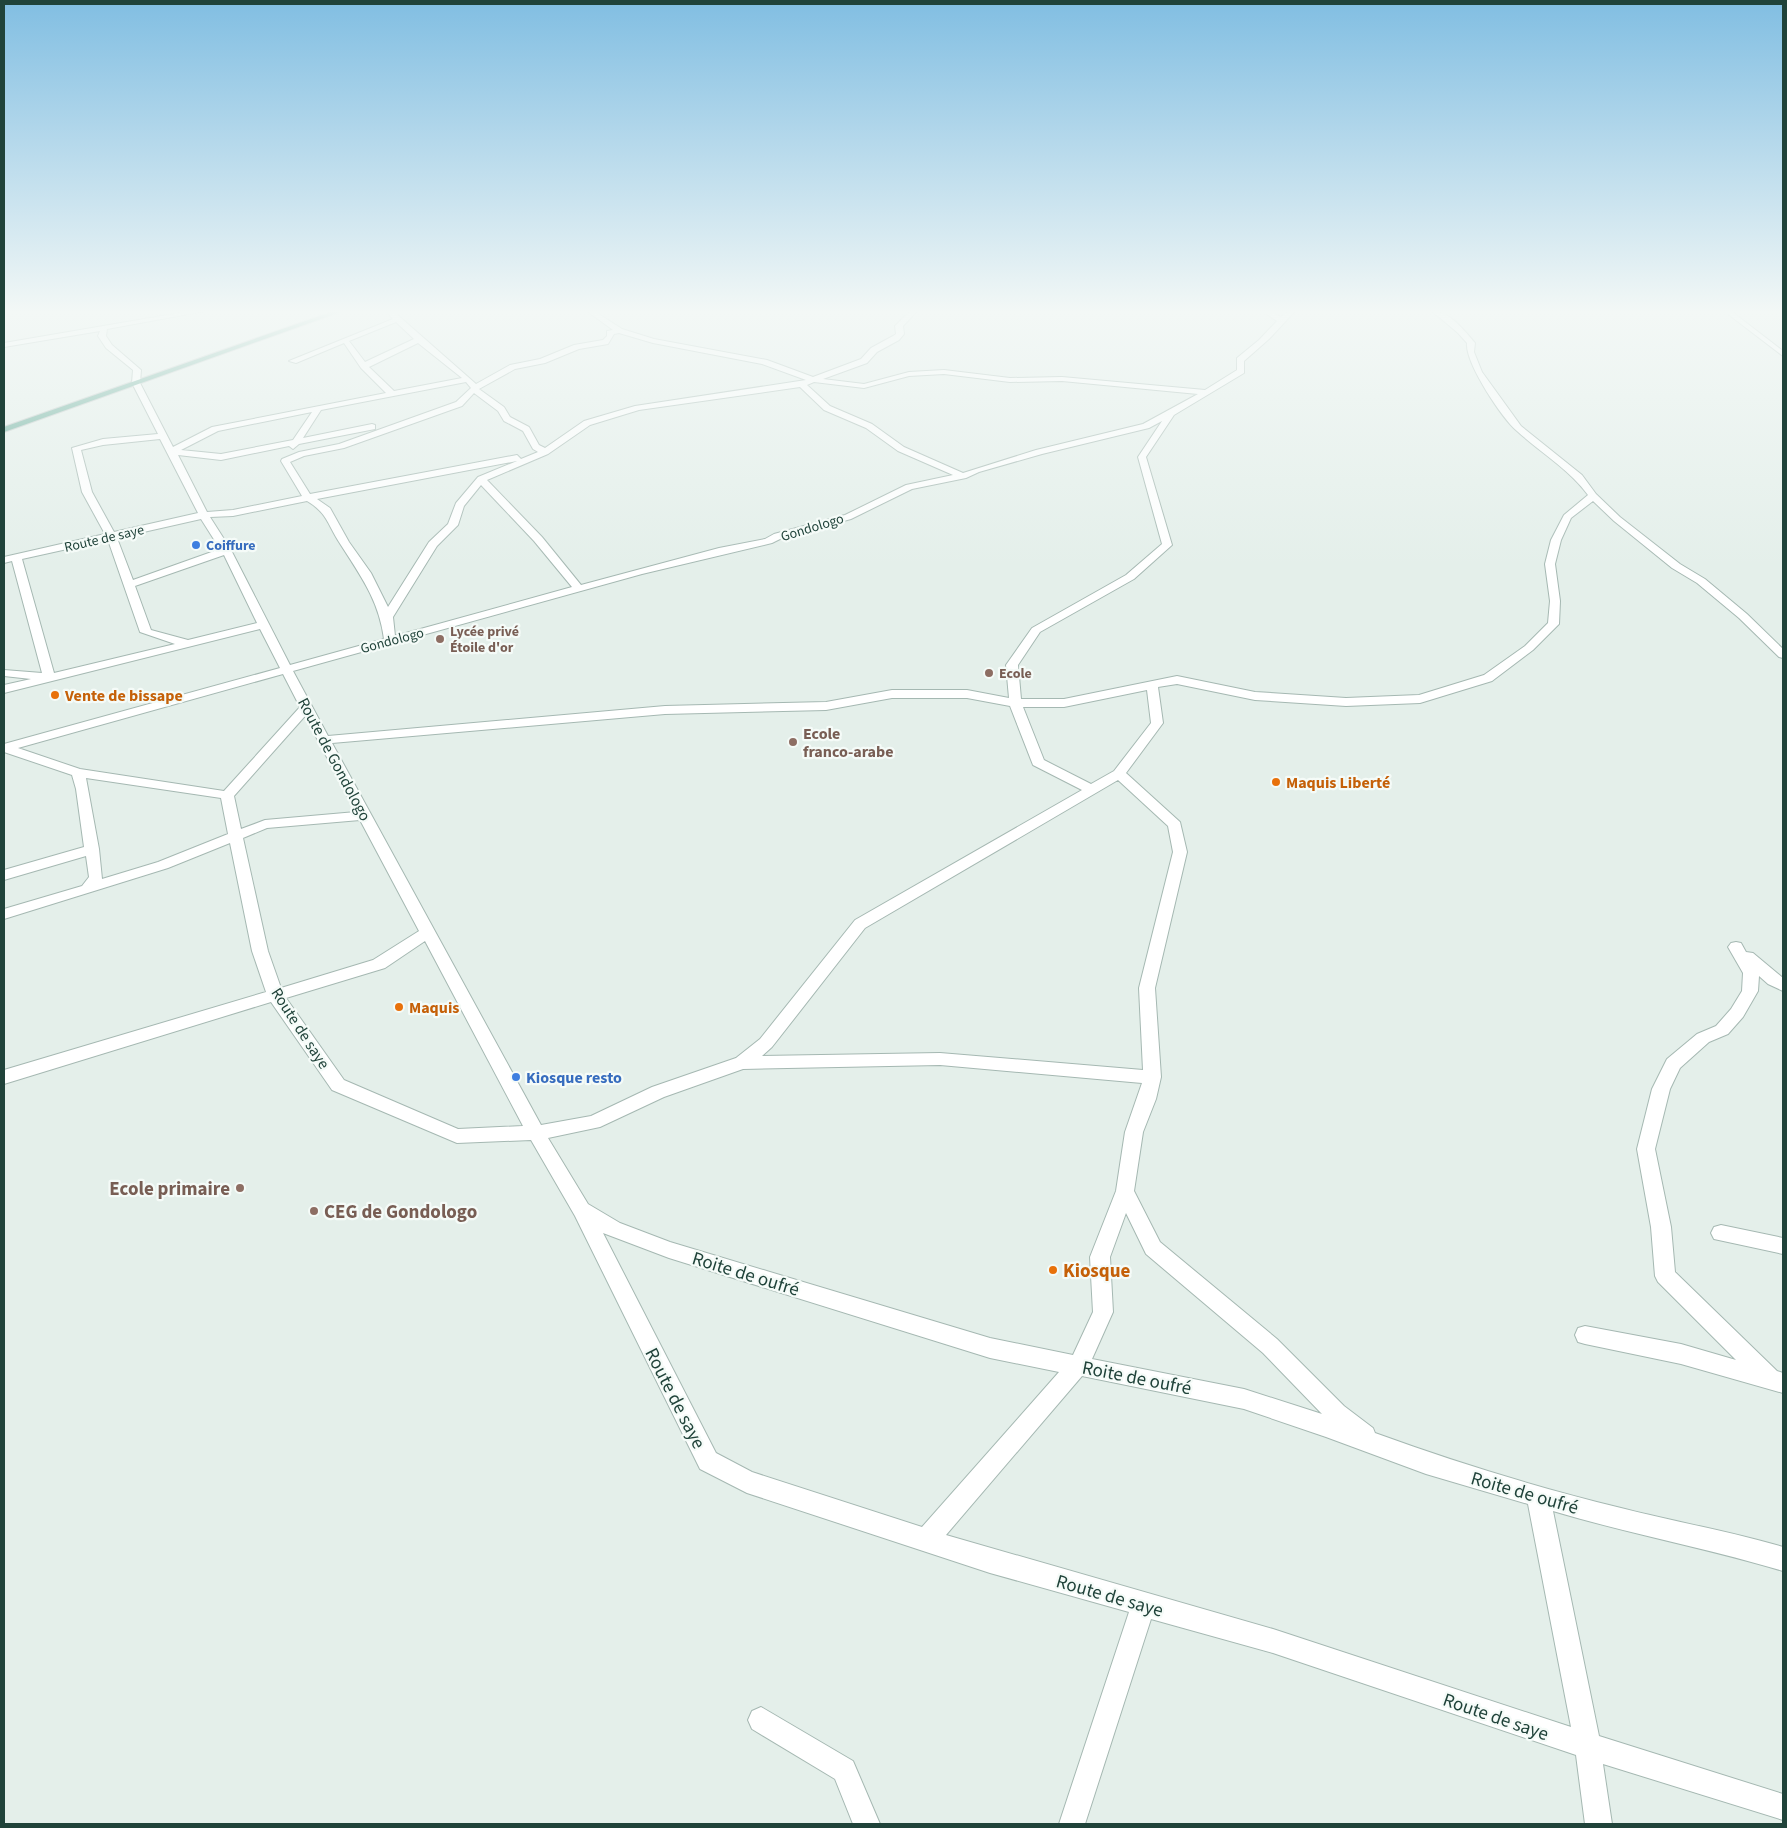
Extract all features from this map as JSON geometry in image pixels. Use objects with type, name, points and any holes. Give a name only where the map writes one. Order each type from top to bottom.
[{"type":"main road","points":[[4,430],[99,396]]},
{"type":"street","name":"Route de Gondologo","points":[[143,396],[204,515],[226,550],[286,669],[536,1133]]},
{"type":"street","points":[[172,452],[215,429],[381,396]]},
{"type":"street","points":[[286,461],[302,454],[341,446],[418,419],[459,404],[467,396]]},
{"type":"street","points":[[482,396],[498,407],[507,419],[526,429],[536,447],[544,452]]},
{"type":"street","points":[[387,617],[433,544],[453,525],[459,506],[481,480],[544,452],[587,423],[638,408],[718,396]]},
{"type":"street","points":[[815,396],[827,408],[869,426],[901,449],[963,476]]},
{"type":"street","name":"Gondologo","points":[[5,748],[578,588],[723,550],[768,541],[778,536],[848,517],[910,487],[963,476],[976,470],[1039,452],[1146,426],[1172,414],[1199,396]]},
{"type":"street","points":[[1495,396],[1518,428],[1562,461],[1586,484],[1593,496],[1617,520],[1676,566],[1701,581],[1743,616],[1783,655]]},
{"type":"street","points":[[286,461],[295,443],[318,409]]},
{"type":"street","points":[[1090,789],[1038,762],[1016,703],[1012,665],[1036,630],[1130,577],[1168,545],[1142,457],[1172,414]]},
{"type":"street","points":[[172,452],[221,457],[418,419]]},
{"type":"street","points":[[163,436],[103,442],[76,448],[87,492],[112,536],[146,632],[185,643]]},
{"type":"street","name":"Route de saye","points":[[4,560],[204,515],[233,513],[544,452]]},
{"type":"street","points":[[286,461],[307,497],[325,508],[344,542],[366,573],[387,617],[390,641]]},
{"type":"street","points":[[481,480],[538,539],[578,588]]},
{"type":"street","points":[[324,740],[665,710],[826,706],[892,694],[967,694],[1016,703],[1064,703],[1177,680],[1255,696],[1346,702],[1420,698],[1488,678],[1529,648],[1553,624],[1555,601],[1550,564],[1556,540],[1567,517],[1593,496]]},
{"type":"street","points":[[128,585],[212,557],[226,550]]},
{"type":"street","points":[[16,558],[49,677]]},
{"type":"street","points":[[4,689],[264,625]]},
{"type":"street","points":[[4,673],[49,677]]},
{"type":"street","points":[[742,1063],[766,1043],[860,924],[1090,789],[1119,774],[1157,723],[1152,684]]},
{"type":"street","points":[[5,748],[78,773],[227,795],[307,707]]},
{"type":"street","points":[[78,773],[83,789],[96,876],[87,889]]},
{"type":"street","points":[[926,1540],[1078,1366],[1103,1312],[1100,1257],[1125,1191],[1134,1132],[1147,1099],[1152,1077],[1147,988],[1180,852],[1175,825],[1119,774]]},
{"type":"street","name":"Route de saye","points":[[227,795],[260,951],[275,995],[338,1085],[456,1136],[536,1133],[594,1122],[658,1092],[742,1063]]},
{"type":"street","points":[[4,914],[163,865],[265,824],[365,815]]},
{"type":"street","points":[[4,875],[92,849]]},
{"type":"street","points":[[4,1077],[379,964],[428,932]]},
{"type":"street","points":[[1776,1381],[1665,1276],[1661,1227],[1646,1149],[1661,1089],[1673,1064],[1704,1038],[1722,1030],[1737,1013],[1750,992],[1752,973],[1736,948],[1774,980],[1783,985]]},
{"type":"street","points":[[742,1063],[940,1059],[1152,1077]]},
{"type":"street","name":"Roite de oufré","points":[[536,1133],[581,1210],[613,1230],[669,1250],[990,1348],[1244,1399],[1426,1463],[1620,1520],[1735,1545],[1783,1559]]},
{"type":"street","points":[[1125,1191],[1153,1248],[1270,1346],[1336,1413],[1376,1444]]},
{"type":"street","name":"Route de saye","points":[[581,1210],[708,1461],[747,1482],[990,1561],[1273,1641],[1588,1746],[1783,1807]]},
{"type":"street","points":[[1721,1233],[1783,1246]]},
{"type":"street","points":[[1585,1334],[1681,1354],[1776,1381]]},
{"type":"street","points":[[1538,1496],[1588,1746],[1598,1824]]},
{"type":"street","points":[[1072,1824],[1144,1604]]},
{"type":"street","points":[[762,1720],[844,1770],[867,1824]]},
{"type":"place","name":"Coiffure","points":[[196,545]]},
{"type":"place","name":"Lycée privé Étoile d'or","points":[[440,639]]},
{"type":"place","name":"Ecole","points":[[989,673]]},
{"type":"place","name":"Vente de bissape","points":[[55,695]]},
{"type":"place","name":"Ecole franco-arabe","points":[[793,742]]},
{"type":"place","name":"Maquis Liberté","points":[[1276,782]]},
{"type":"place","name":"Maquis","points":[[399,1007]]},
{"type":"place","name":"Kiosque resto","points":[[516,1077]]},
{"type":"place","name":"Ecole primaire","points":[[240,1188]]},
{"type":"place","name":"CEG de Gondologo","points":[[314,1211]]},
{"type":"place","name":"Kiosque","points":[[1053,1270]]}]
